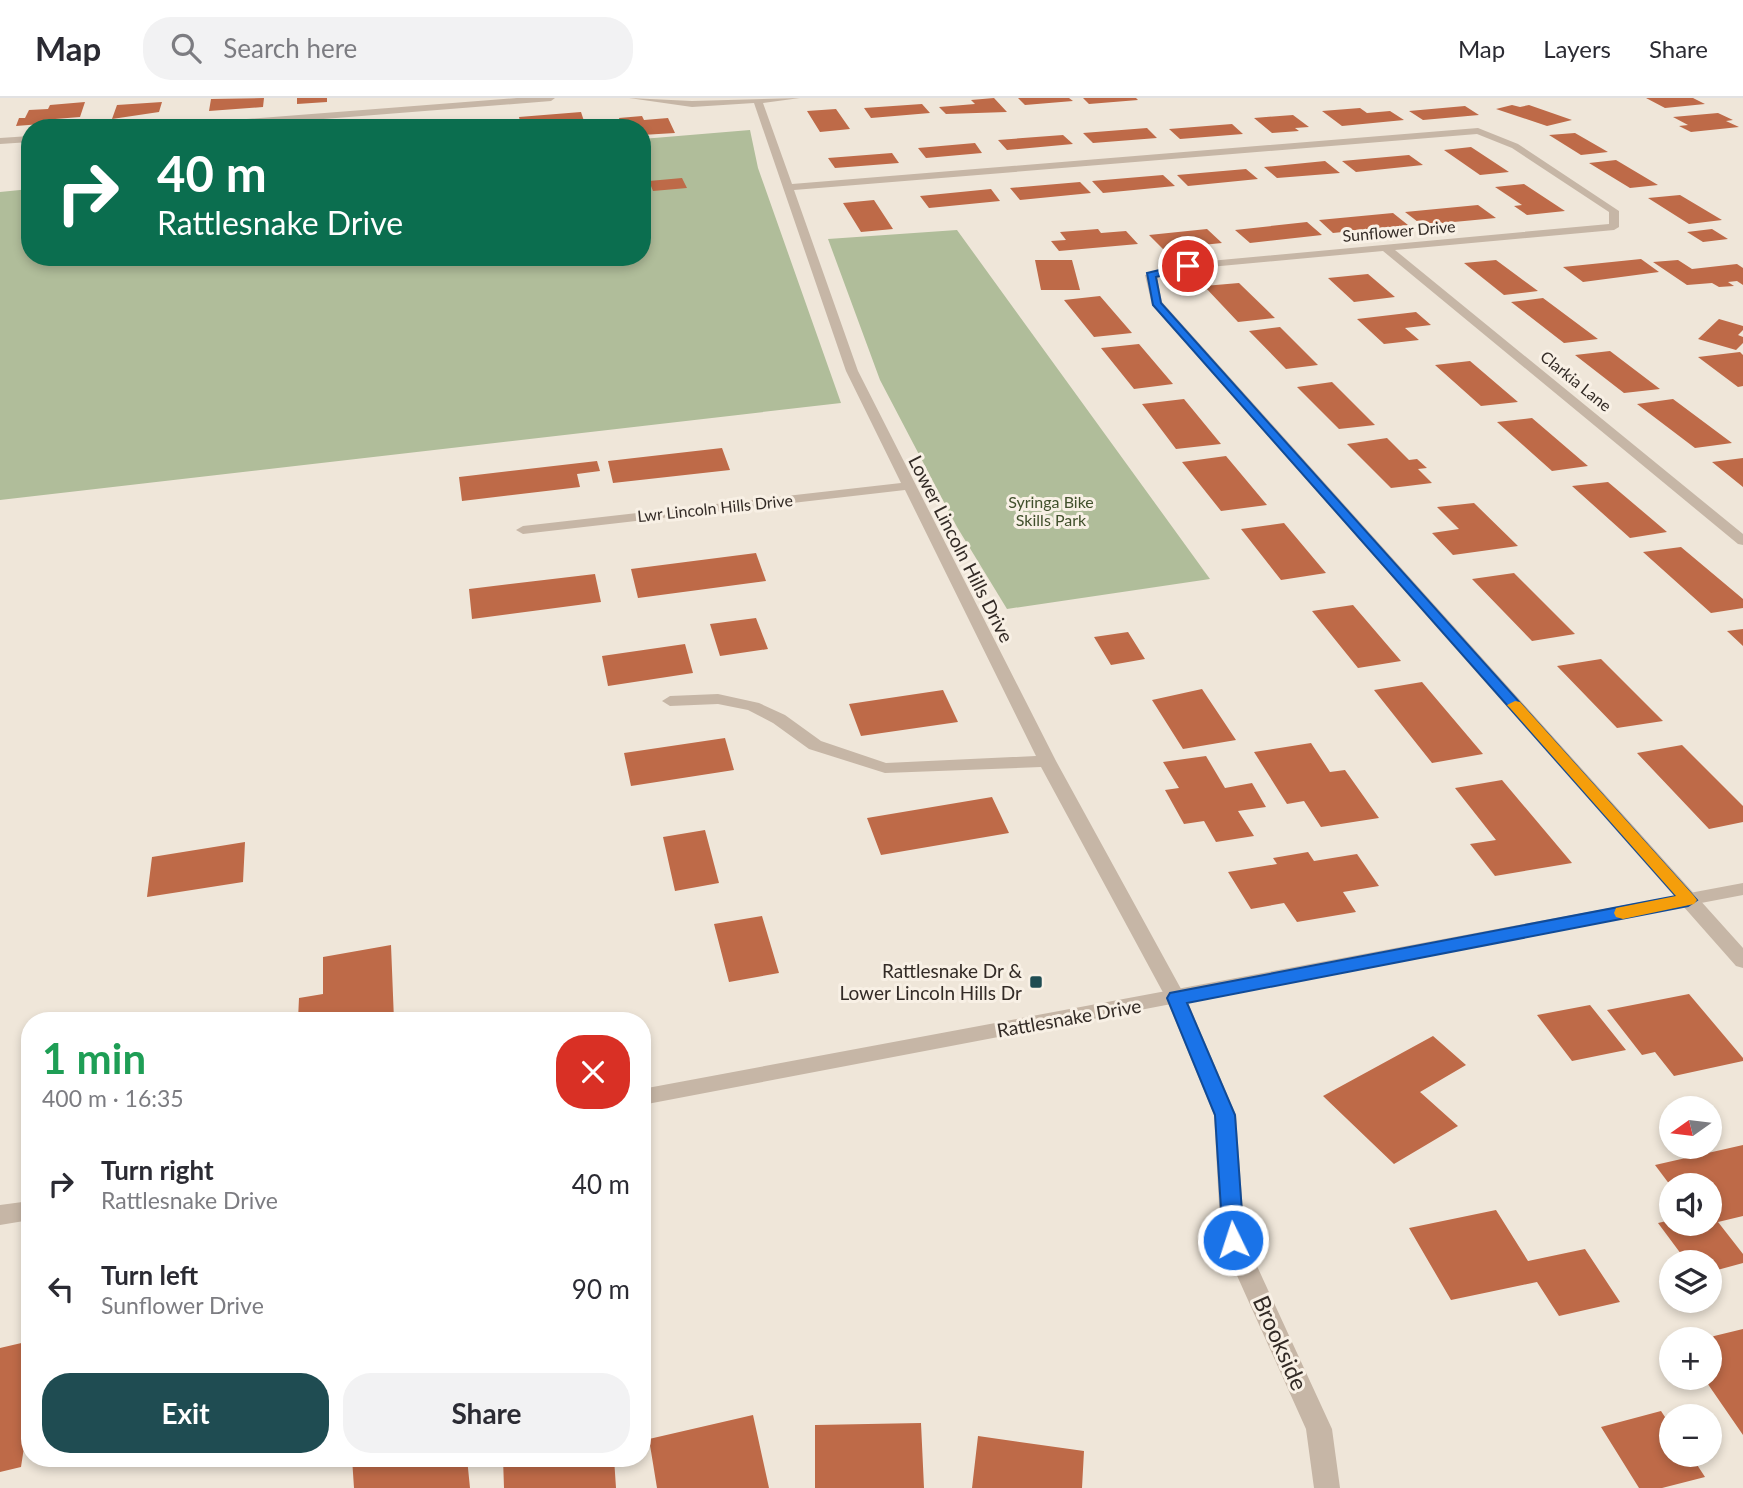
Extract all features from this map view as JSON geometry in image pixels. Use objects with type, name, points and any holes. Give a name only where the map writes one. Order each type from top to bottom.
[{"type":"street","points":[[285,119],[551,98]]},
{"type":"street","points":[[633,98],[692,104],[796,98]]},
{"type":"street","name":"Lower Lincoln Hills Drive","points":[[757,100],[790,187],[852,371],[1047,761],[1176,998]]},
{"type":"street","name":"Sunflower Drive","points":[[790,187],[1478,131],[1515,146],[1614,211],[1614,227],[1188,266],[1151,275],[1156,303],[1688,900]]},
{"type":"street","points":[[0,141],[21,140]]},
{"type":"street","name":"Clarkia Lane","points":[[1386,248],[1743,541]]},
{"type":"street","name":"Lwr Lincoln Hills Drive","points":[[523,530],[908,486]]},
{"type":"street","points":[[670,701],[718,699],[753,706],[779,719],[815,745],[885,768],[1047,761]]},
{"type":"street","name":"Rattlesnake Drive","points":[[651,1095],[1743,889]]},
{"type":"street","points":[[1688,900],[1743,961]]},
{"type":"street","name":"Brookside","points":[[1176,998],[1225,1115],[1233,1240],[1319,1429],[1327,1488]]},
{"type":"street","points":[[0,1215],[21,1212]]},
{"type":"green space","points":[[750,130],[758,168],[841,403],[0,500],[0,192],[21,190],[21,266],[651,266],[651,138]]},
{"type":"green space","name":"Syringa Bike Skills Park","points":[[957,230],[1210,579],[1007,609],[957,527],[880,380],[828,239]]},
{"type":"building","points":[[264,98],[263,107],[209,111],[211,99]]},
{"type":"building","points":[[297,98],[327,98],[327,102],[297,104]]},
{"type":"building","points":[[994,98],[1007,112],[946,114],[939,107],[975,104],[971,100]]},
{"type":"building","points":[[1018,98],[1069,98],[1073,101],[1025,105]]},
{"type":"building","points":[[1083,98],[1136,98],[1138,100],[1089,104]]},
{"type":"building","points":[[1646,98],[1693,98],[1705,104],[1665,108]]},
{"type":"building","points":[[85,102],[80,117],[21,119],[21,126],[16,126],[19,118],[25,118],[29,110],[48,109],[50,105]]},
{"type":"building","points":[[162,102],[159,112],[112,119],[117,105]]},
{"type":"building","points":[[922,104],[930,113],[871,118],[864,108]]},
{"type":"building","points":[[1529,105],[1572,120],[1547,126],[1496,109]]},
{"type":"building","points":[[1465,106],[1479,115],[1423,120],[1409,111]]},
{"type":"building","points":[[1360,108],[1367,113],[1390,111],[1404,120],[1342,126],[1322,111]]},
{"type":"building","points":[[836,109],[850,129],[820,132],[807,111]]},
{"type":"building","points":[[581,112],[583,119],[520,119]]},
{"type":"building","points":[[1718,113],[1733,120],[1726,121],[1739,127],[1691,132],[1679,126],[1688,125],[1673,117]]},
{"type":"building","points":[[1293,115],[1309,127],[1295,128],[1299,131],[1272,133],[1254,118]]},
{"type":"building","points":[[642,116],[644,119],[619,119]]},
{"type":"building","points":[[668,118],[675,133],[651,134],[651,119]]},
{"type":"building","points":[[1232,124],[1243,134],[1180,139],[1169,129]]},
{"type":"building","points":[[1147,128],[1157,138],[1093,143],[1083,133]]},
{"type":"building","points":[[1575,133],[1608,152],[1581,155],[1549,135]]},
{"type":"building","points":[[1063,135],[1073,144],[1007,150],[998,140]]},
{"type":"building","points":[[975,143],[982,153],[926,158],[918,148]]},
{"type":"building","points":[[1471,147],[1509,172],[1480,175],[1444,150]]},
{"type":"building","points":[[892,153],[899,163],[835,168],[828,158]]},
{"type":"building","points":[[1409,155],[1423,165],[1356,172],[1342,161]]},
{"type":"building","points":[[1616,160],[1658,185],[1630,188],[1589,163]]},
{"type":"building","points":[[1325,161],[1340,173],[1277,178],[1264,167]]},
{"type":"building","points":[[1246,169],[1258,179],[1188,186],[1177,175]]},
{"type":"building","points":[[1163,175],[1175,186],[1103,193],[1092,181]]},
{"type":"building","points":[[682,178],[687,188],[653,191],[651,181]]},
{"type":"building","points":[[1080,182],[1091,193],[1020,200],[1010,188]]},
{"type":"building","points":[[1524,184],[1565,211],[1527,215],[1514,206],[1522,205],[1495,187]]},
{"type":"building","points":[[991,189],[1000,201],[929,208],[920,196]]},
{"type":"building","points":[[1680,195],[1722,220],[1689,224],[1648,198]]},
{"type":"building","points":[[874,200],[893,229],[861,232],[843,203]]},
{"type":"building","points":[[1478,205],[1496,218],[1422,225],[1405,212]]},
{"type":"building","points":[[1393,213],[1408,225],[1333,233],[1319,220]]},
{"type":"building","points":[[1307,222],[1322,235],[1250,243],[1235,230]]},
{"type":"building","points":[[1098,229],[1101,233],[1126,231],[1138,244],[1059,251],[1051,241],[1066,240],[1060,232]]},
{"type":"building","points":[[1207,229],[1222,243],[1163,249],[1149,235]]},
{"type":"building","points":[[1712,229],[1728,239],[1703,242],[1687,232]]},
{"type":"building","points":[[1641,259],[1659,272],[1583,282],[1563,267]]},
{"type":"building","points":[[1035,260],[1072,260],[1080,290],[1041,290]]},
{"type":"building","points":[[1496,260],[1538,291],[1504,295],[1464,263]]},
{"type":"building","points":[[1678,260],[1692,269],[1737,264],[1743,268],[1743,285],[1737,281],[1728,282],[1734,286],[1719,287],[1712,283],[1687,285],[1653,262]]},
{"type":"building","points":[[1368,274],[1395,297],[1354,302],[1328,278]]},
{"type":"building","points":[[1239,283],[1275,318],[1238,322],[1204,286]]},
{"type":"building","points":[[1100,296],[1132,333],[1094,337],[1064,300]]},
{"type":"building","points":[[1543,298],[1598,339],[1564,343],[1511,302]]},
{"type":"building","points":[[1416,312],[1431,325],[1405,328],[1419,340],[1384,344],[1357,319]]},
{"type":"building","points":[[1719,319],[1743,326],[1738,335],[1743,337],[1743,343],[1736,350],[1698,339]]},
{"type":"building","points":[[1280,327],[1318,365],[1286,369],[1249,331]]},
{"type":"building","points":[[1139,344],[1173,384],[1134,389],[1101,348]]},
{"type":"building","points":[[1610,351],[1660,389],[1624,393],[1575,355]]},
{"type":"building","points":[[1740,352],[1743,355],[1743,386],[1738,387],[1698,357]]},
{"type":"building","points":[[1470,361],[1518,402],[1481,406],[1435,365]]},
{"type":"building","points":[[1332,382],[1375,425],[1339,429],[1297,387]]},
{"type":"building","points":[[1184,399],[1221,444],[1176,449],[1142,404]]},
{"type":"building","points":[[1673,399],[1732,443],[1695,448],[1637,404]]},
{"type":"building","points":[[1532,418],[1588,466],[1552,471],[1497,422]]},
{"type":"building","points":[[1387,438],[1409,460],[1417,459],[1427,468],[1418,469],[1432,483],[1391,488],[1347,444]]},
{"type":"building","points":[[722,448],[730,470],[613,483],[608,461]]},
{"type":"building","points":[[1226,456],[1267,505],[1221,511],[1182,462]]},
{"type":"building","points":[[1743,458],[1743,487],[1712,462]]},
{"type":"building","points":[[597,461],[600,471],[577,474],[580,487],[462,501],[459,477]]},
{"type":"building","points":[[1608,482],[1667,532],[1630,538],[1572,486]]},
{"type":"building","points":[[1474,503],[1518,546],[1453,555],[1432,533],[1459,529],[1437,507]]},
{"type":"building","points":[[1284,523],[1326,573],[1281,580],[1241,529]]},
{"type":"building","points":[[1681,547],[1743,599],[1743,608],[1711,613],[1643,552]]},
{"type":"building","points":[[756,553],[766,581],[638,598],[631,569]]},
{"type":"building","points":[[1514,573],[1575,634],[1532,641],[1472,579]]},
{"type":"building","points":[[595,574],[601,602],[472,619],[469,589]]},
{"type":"building","points":[[1353,605],[1401,661],[1358,668],[1312,611]]},
{"type":"building","points":[[756,618],[768,649],[720,656],[710,624]]},
{"type":"building","points":[[1743,629],[1743,646],[1727,631]]},
{"type":"building","points":[[1128,632],[1145,659],[1111,665],[1094,637]]},
{"type":"building","points":[[685,644],[693,673],[608,686],[602,656]]},
{"type":"building","points":[[1601,659],[1663,721],[1617,728],[1557,666]]},
{"type":"building","points":[[1422,682],[1483,754],[1432,763],[1374,690]]},
{"type":"building","points":[[1202,689],[1236,740],[1183,749],[1152,700]]},
{"type":"building","points":[[943,690],[958,722],[861,736],[849,704]]},
{"type":"building","points":[[725,738],[734,770],[631,786],[624,753]]},
{"type":"building","points":[[1311,743],[1330,772],[1345,770],[1379,818],[1321,827],[1304,801],[1287,804],[1254,752]]},
{"type":"building","points":[[1682,745],[1743,806],[1743,822],[1709,829],[1637,753]]},
{"type":"building","points":[[1206,756],[1225,788],[1252,783],[1266,807],[1238,811],[1254,836],[1216,842],[1204,821],[1184,824],[1165,790],[1179,788],[1163,762]]},
{"type":"building","points":[[1502,780],[1572,863],[1495,876],[1470,844],[1496,840],[1455,788]]},
{"type":"building","points":[[992,797],[1009,833],[881,855],[867,818]]},
{"type":"building","points":[[705,830],[719,883],[675,891],[663,837]]},
{"type":"building","points":[[245,842],[243,882],[147,897],[152,857]]},
{"type":"building","points":[[1308,852],[1314,861],[1357,854],[1379,886],[1343,892],[1356,912],[1297,922],[1284,903],[1251,909],[1228,872],[1277,864],[1273,858]]},
{"type":"building","points":[[762,916],[779,973],[729,982],[714,924]]},
{"type":"building","points":[[391,945],[394,1012],[298,1012],[299,998],[323,994],[323,957]]},
{"type":"building","points":[[1689,994],[1743,1061],[1674,1076],[1655,1052],[1642,1055],[1607,1010]]},
{"type":"building","points":[[1590,1005],[1626,1050],[1572,1061],[1537,1015]]},
{"type":"building","points":[[1433,1036],[1466,1065],[1420,1092],[1458,1126],[1394,1164],[1323,1096]]},
{"type":"building","points":[[1743,1145],[1743,1216],[1722,1221],[1722,1173],[1661,1173],[1655,1165],[1681,1159],[1722,1159],[1722,1150]]},
{"type":"building","points":[[1496,1210],[1528,1261],[1585,1249],[1620,1302],[1559,1316],[1537,1282],[1451,1300],[1409,1228]]},
{"type":"building","points":[[1722,1227],[1743,1254],[1743,1263],[1722,1269],[1722,1250],[1678,1250],[1668,1236],[1722,1236]]},
{"type":"building","points":[[1743,1329],[1743,1435],[1712,1390],[1722,1390],[1722,1334]]},
{"type":"building","points":[[21,1343],[21,1467],[0,1472],[0,1348]]},
{"type":"building","points":[[1659,1412],[1659,1467],[1698,1467],[1705,1477],[1662,1488],[1639,1488],[1601,1427]]},
{"type":"building","points":[[753,1415],[769,1488],[657,1488],[651,1439]]},
{"type":"building","points":[[921,1423],[924,1488],[815,1488],[815,1425]]},
{"type":"building","points":[[978,1436],[1084,1451],[1082,1488],[972,1488]]},
{"type":"building","points":[[353,1467],[468,1467],[470,1488],[354,1488]]},
{"type":"building","points":[[503,1467],[615,1467],[616,1488],[504,1488]]},
{"type":"slow traffic","points":[[1515,705],[1688,900],[1623,913]]},
{"type":"place","name":"Rattlesnake Dr & Lower Lincoln Hills Dr","points":[[1036,982]]},
{"type":"route","points":[[1188,266],[1151,275],[1156,303],[1688,900],[1176,998],[1225,1115],[1233,1240]]}]
